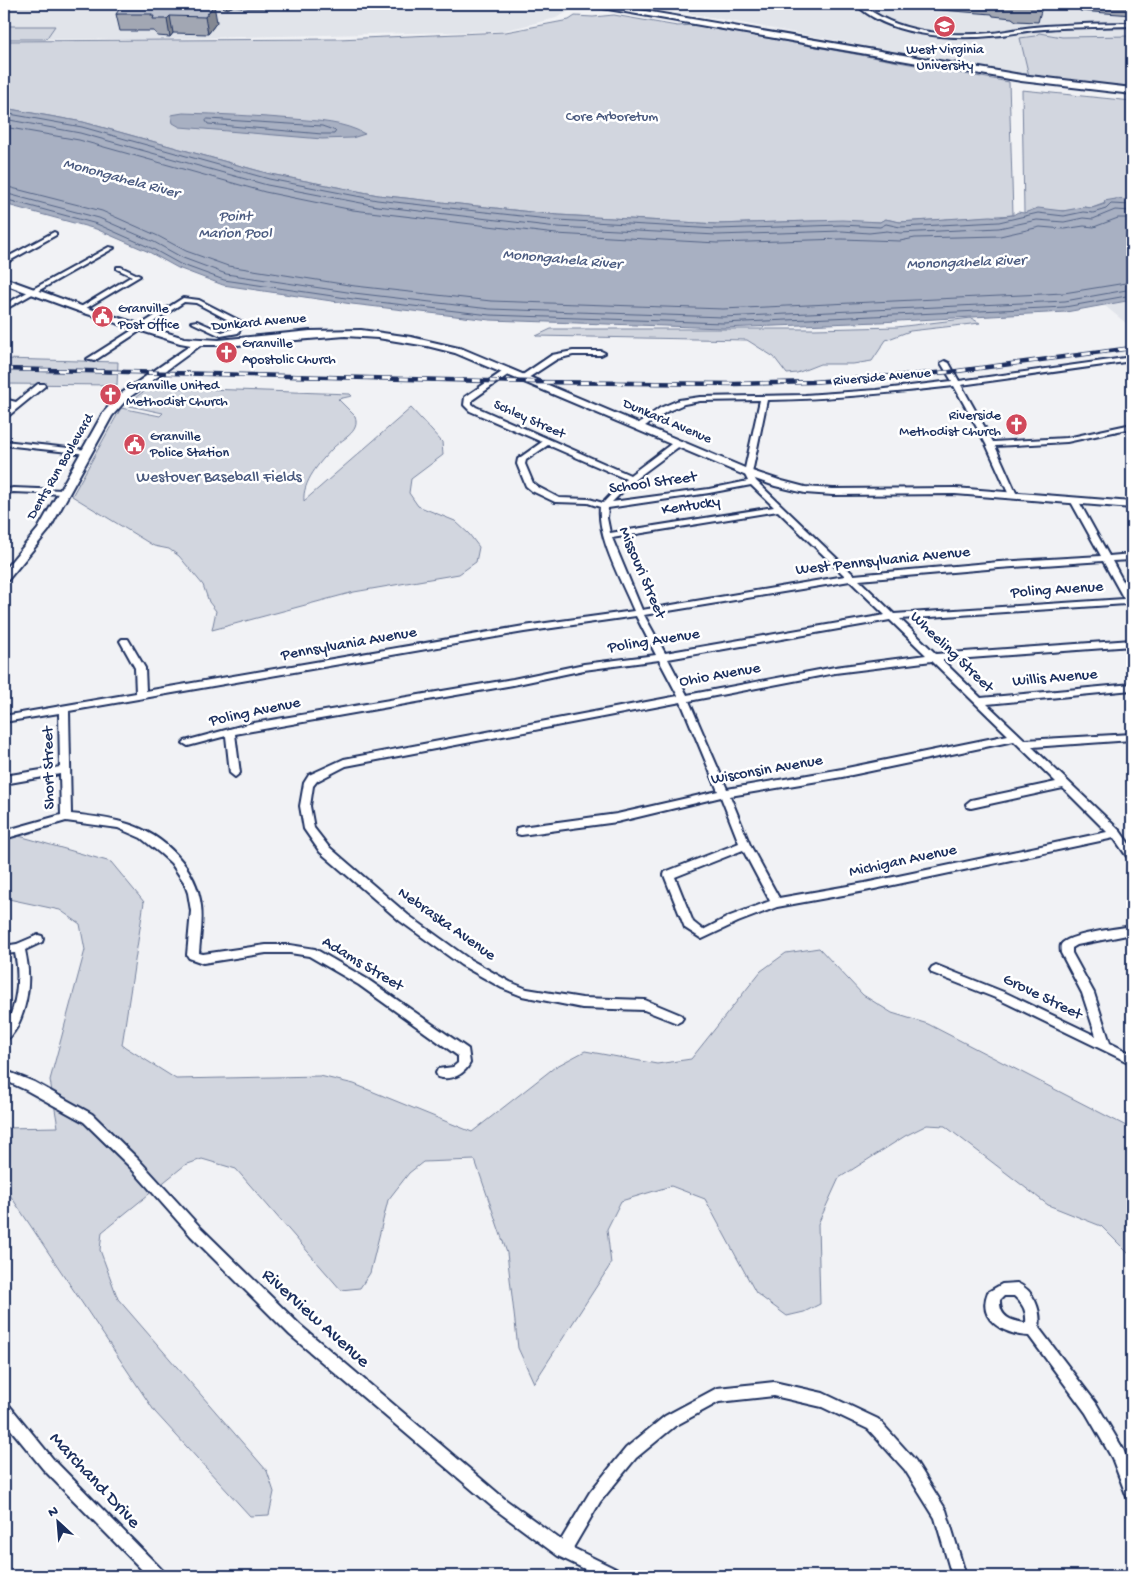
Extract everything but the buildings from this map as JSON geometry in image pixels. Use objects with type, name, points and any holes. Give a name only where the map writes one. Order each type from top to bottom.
[{"type":"main road","points":[[591,4],[619,5],[755,33],[775,34],[1021,78],[1132,91]]},
{"type":"main road","name":"Dunkard Avenue","points":[[4,280],[81,309],[183,341],[198,343],[230,337],[260,339],[328,333],[379,335],[439,345],[459,351],[567,398],[639,426],[751,477],[805,490],[955,491],[1131,504]]},
{"type":"street","points":[[859,4],[870,15],[890,23],[943,34],[983,35],[1049,27],[1132,25]]},
{"type":"street","points":[[4,262],[54,234]]},
{"type":"street","points":[[4,308],[111,248]]},
{"type":"street","points":[[81,309],[137,276],[119,268]]},
{"type":"street","points":[[91,359],[183,300],[197,301],[240,323],[239,327],[230,337],[195,322]]},
{"type":"street","name":"Dents Run Boulevard","points":[[4,577],[43,530],[107,415],[123,397],[198,343]]},
{"type":"street","points":[[522,378],[555,356],[573,353],[601,353]]},
{"type":"street","name":"Riverside Avenue","points":[[639,426],[663,410],[682,402],[719,397],[844,395],[1038,374],[1132,359]]},
{"type":"street","points":[[944,363],[990,444],[1013,495]]},
{"type":"street","name":"Schley Street","points":[[508,372],[489,386],[472,394],[468,399],[468,405],[473,409],[632,478]]},
{"type":"street","points":[[4,415],[42,386]]},
{"type":"street","points":[[751,477],[764,397]]},
{"type":"street","points":[[4,401],[17,405]]},
{"type":"street","points":[[990,444],[1067,440],[1132,426]]},
{"type":"street","name":"School Street","points":[[548,442],[522,459],[521,464],[529,484],[542,493],[558,500],[589,501],[604,506],[709,491],[751,477]]},
{"type":"street","points":[[4,443],[87,452]]},
{"type":"street","points":[[604,506],[632,478],[678,443]]},
{"type":"street","name":"Wheeling Street","points":[[751,477],[851,578],[1129,846],[1132,855]]},
{"type":"street","points":[[4,492],[12,490],[63,492]]},
{"type":"street","points":[[1074,500],[1131,604]]},
{"type":"street","name":"Missouri Street","points":[[604,506],[602,518],[607,536],[639,613],[683,698],[745,846],[776,903]]},
{"type":"street","name":"Kentucky","points":[[607,536],[780,508]]},
{"type":"street","name":"West Pennsylvania Avenue","points":[[639,613],[851,578],[1000,565],[1132,557]]},
{"type":"street","name":"Poling Avenue","points":[[188,743],[248,727],[513,682],[584,667],[661,657],[892,617],[1131,604]]},
{"type":"street","name":"Pennsylvania Avenue","points":[[64,708],[524,629],[639,613]]},
{"type":"street","points":[[125,641],[140,668],[141,695]]},
{"type":"street","name":"Ohio Avenue","points":[[320,774],[344,763],[835,670],[935,657],[1132,643]]},
{"type":"street","name":"Willis Avenue","points":[[980,702],[1132,688]]},
{"type":"street","points":[[4,719],[64,708]]},
{"type":"street","name":"Short Street","points":[[64,708],[66,817],[103,822],[134,830],[155,843],[173,858],[184,872],[192,888],[196,904],[193,955]]},
{"type":"street","points":[[230,732],[236,773]]},
{"type":"street","name":"Wisconsin Avenue","points":[[521,832],[617,818],[724,793],[1020,740],[1132,737]]},
{"type":"street","points":[[4,780],[65,770]]},
{"type":"street","name":"Nebraska Avenue","points":[[320,774],[313,778],[308,786],[305,806],[309,829],[324,848],[404,918],[465,962],[506,985],[526,993],[582,1003],[645,1005],[676,1018]]},
{"type":"street","points":[[971,804],[1065,784]]},
{"type":"street","points":[[4,835],[66,817]]},
{"type":"street","name":"Michigan Avenue","points":[[745,846],[669,875],[689,925],[702,935],[734,918],[776,903],[865,887],[1116,834]]},
{"type":"street","points":[[1106,1046],[1088,993],[1067,953],[1066,946],[1074,941],[1132,930]]},
{"type":"street","points":[[4,950],[19,948],[38,939]]},
{"type":"street","points":[[4,1036],[13,1025],[20,998],[23,962],[19,948]]},
{"type":"street","name":"Adams Street","points":[[193,955],[203,960],[278,948],[311,952],[363,982],[464,1053],[466,1060],[463,1067],[456,1072],[442,1073]]},
{"type":"street","name":"Grove Street","points":[[936,970],[995,993],[1132,1059]]},
{"type":"street","name":"Riverview Avenue","points":[[4,1075],[30,1086],[88,1118],[134,1163],[196,1232],[295,1330],[501,1505],[563,1551],[615,1576]]},
{"type":"street","points":[[1032,1330],[1092,1408],[1118,1454],[1132,1492]]},
{"type":"street","points":[[563,1551],[595,1497],[631,1453],[670,1421],[717,1396],[774,1389],[823,1400],[872,1424],[910,1465],[941,1515],[959,1576]]},
{"type":"street","name":"Marchand Drive","points":[[4,1410],[48,1464],[158,1576]]},
{"type":"shaded area","points":[[4,4],[581,5],[556,18],[503,31],[152,39],[4,39]]},
{"type":"shaded area","name":"West Virginia University","points":[[638,4],[1132,4],[1132,86],[1029,76]]},
{"type":"shaded area","points":[[1132,300],[1132,328],[1104,305]]},
{"type":"green space","name":"Core Arboretum","points":[[614,15],[677,26],[695,25],[1009,82],[1013,215],[900,222],[885,219],[880,222],[812,221],[717,224],[558,215],[378,195],[270,174],[83,122],[4,108],[4,41],[338,39],[506,32],[569,20],[575,16]]},
{"type":"green space","points":[[4,26],[55,26],[46,39],[4,39]]},
{"type":"green space","points":[[1039,33],[1062,37],[1132,36],[1132,86],[1029,76],[1020,38],[1035,36]]},
{"type":"green space","points":[[1022,90],[1132,101],[1132,200],[1116,199],[1092,208],[1084,207],[1074,210],[1024,213]]},
{"type":"green space","points":[[971,318],[980,323],[910,331],[886,340],[872,361],[853,364],[820,364],[797,373],[787,374],[774,357],[747,340],[536,336],[551,329],[815,329],[897,327]]},
{"type":"green space","points":[[4,359],[118,362],[117,385],[4,384]]},
{"type":"green space","name":"Westover Baseball Fields","points":[[150,387],[350,394],[352,396],[338,399],[355,416],[355,427],[349,435],[332,449],[313,473],[306,487],[304,501],[411,408],[442,442],[443,455],[411,479],[409,493],[418,506],[455,521],[469,534],[479,547],[476,562],[459,574],[354,592],[212,630],[216,611],[209,602],[203,585],[179,556],[169,549],[154,546],[72,496],[121,408],[160,416],[163,413],[125,405]]},
{"type":"green space","points":[[12,834],[111,862],[144,902],[122,1045],[176,1079],[320,1076],[354,1084],[472,1132],[555,1067],[585,1051],[657,1064],[691,1059],[761,971],[786,953],[819,948],[863,995],[892,1013],[928,1024],[1132,1129],[1132,1257],[1101,1226],[1048,1205],[945,1126],[927,1125],[905,1136],[839,1178],[818,1224],[820,1304],[804,1312],[787,1316],[756,1293],[705,1199],[671,1186],[621,1201],[607,1229],[611,1264],[534,1383],[518,1348],[507,1253],[475,1160],[423,1162],[409,1173],[388,1200],[370,1273],[360,1288],[341,1290],[236,1169],[202,1159],[185,1165],[102,1232],[100,1250],[118,1299],[267,1471],[274,1492],[269,1515],[250,1516],[155,1412],[4,1186],[4,1128],[58,1127],[50,1080],[85,950],[80,924],[60,910],[4,898],[4,841]]},
{"type":"water","name":"Point Marion Pool","points":[[4,108],[83,122],[270,174],[378,195],[558,215],[717,224],[842,220],[880,222],[885,219],[900,222],[998,217],[1013,215],[1018,212],[1024,213],[1038,208],[1063,211],[1084,207],[1092,208],[1105,204],[1104,201],[1116,199],[1132,200],[1132,300],[1066,312],[723,328],[490,320],[352,304],[223,285],[178,268],[149,252],[96,229],[4,204]]},
{"type":"water","points":[[183,113],[321,121],[348,127],[365,134],[352,138],[322,139],[180,127],[173,123],[171,115]]},
{"type":"railway","points":[[4,369],[531,382],[735,384],[811,382],[950,372],[1132,348]]},
{"type":"place","name":"West Virginia University","points":[[945,27]]},
{"type":"place","name":"Granville Post Office","points":[[102,317]]},
{"type":"place","name":"Granville Apostolic Church","points":[[226,352]]},
{"type":"place","name":"Granville United Methodist Church","points":[[110,394]]},
{"type":"place","name":"Riverside Methodist Church","points":[[1017,424]]},
{"type":"place","name":"Granville Police Station","points":[[134,445]]},
{"type":"water label","name":"Monongahela River","points":[[121,179]]},
{"type":"water label","name":"Monongahela River","points":[[562,260]]},
{"type":"water label","name":"Monongahela River","points":[[966,263]]}]
